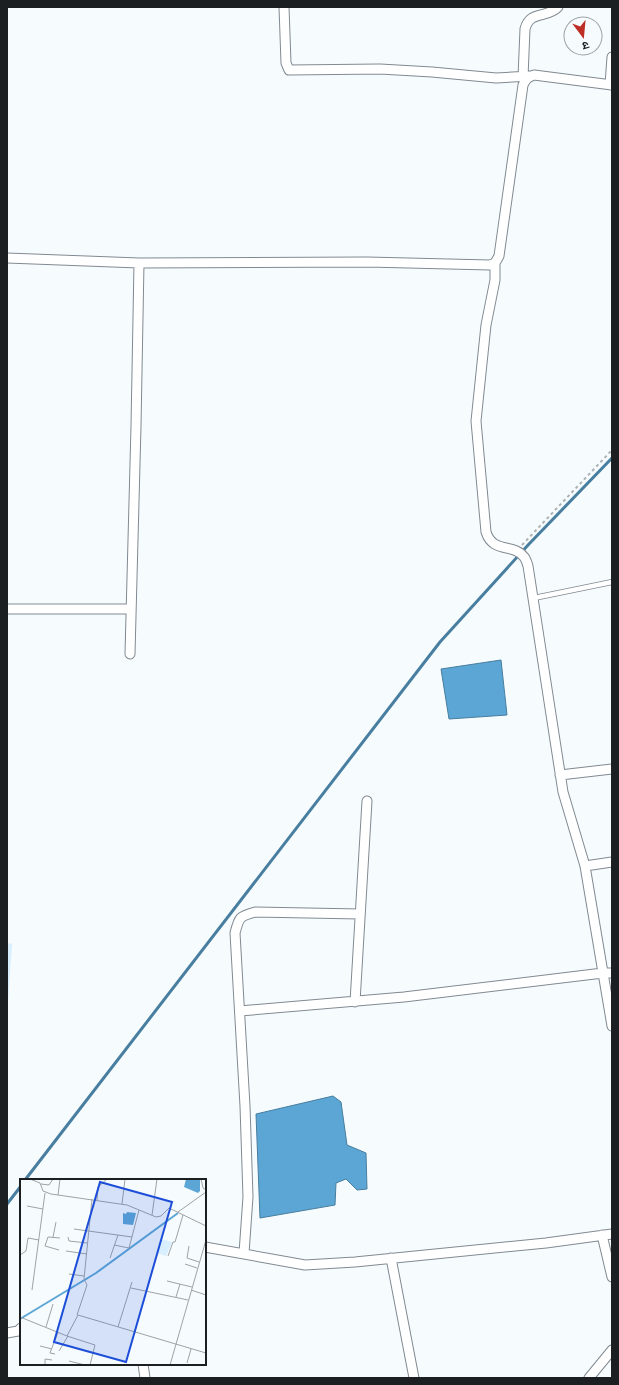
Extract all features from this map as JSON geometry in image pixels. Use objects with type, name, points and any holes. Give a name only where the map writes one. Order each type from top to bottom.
[{"type":"street","points":[[284,7],[286,63],[289,70],[293,71],[380,69],[496,78],[526,77],[534,75],[611,85],[612,57]]},
{"type":"street","points":[[558,7],[552,12],[530,19],[525,29],[526,80],[524,85],[499,256],[495,263],[495,280],[486,325],[476,421],[486,532],[488,539],[494,545],[519,553],[528,566],[563,792],[585,866],[608,973],[612,1026]]},
{"type":"street","points":[[7,258],[139,263],[368,262],[490,265],[495,263]]},
{"type":"street","points":[[130,654],[139,263]]},
{"type":"street","points":[[7,608],[131,609]]},
{"type":"street","points":[[560,775],[612,768]]},
{"type":"street","points":[[355,1002],[367,801]]},
{"type":"street","points":[[585,866],[612,862]]},
{"type":"street","points":[[244,1254],[248,1197],[235,934],[238,920],[243,915],[255,912],[360,914]]},
{"type":"street","points":[[240,1011],[355,1002],[608,973]]},
{"type":"street","points":[[206,1247],[305,1265],[391,1258],[612,1234]]},
{"type":"street","points":[[602,1235],[612,1277]]},
{"type":"street","points":[[391,1258],[414,1378]]},
{"type":"street","points":[[7,1333],[18,1331],[20,1329]]},
{"type":"street","points":[[589,1378],[612,1350]]},
{"type":"street","points":[[143,1365],[145,1378]]},
{"type":"lane","points":[[534,598],[612,582]]},
{"type":"path","points":[[519,553],[612,450]]},
{"type":"shaded area","points":[[7,943],[12,944],[7,1015]]},
{"type":"water","points":[[501,660],[507,715],[449,719],[441,669]]},
{"type":"water","points":[[333,1096],[341,1102],[347,1145],[366,1153],[367,1189],[357,1190],[346,1179],[336,1183],[335,1205],[260,1218],[256,1114]]},
{"type":"waterway","points":[[26,1179],[440,642],[529,544],[612,458]]},
{"type":"waterway","points":[[7,1204],[20,1187]]}]
